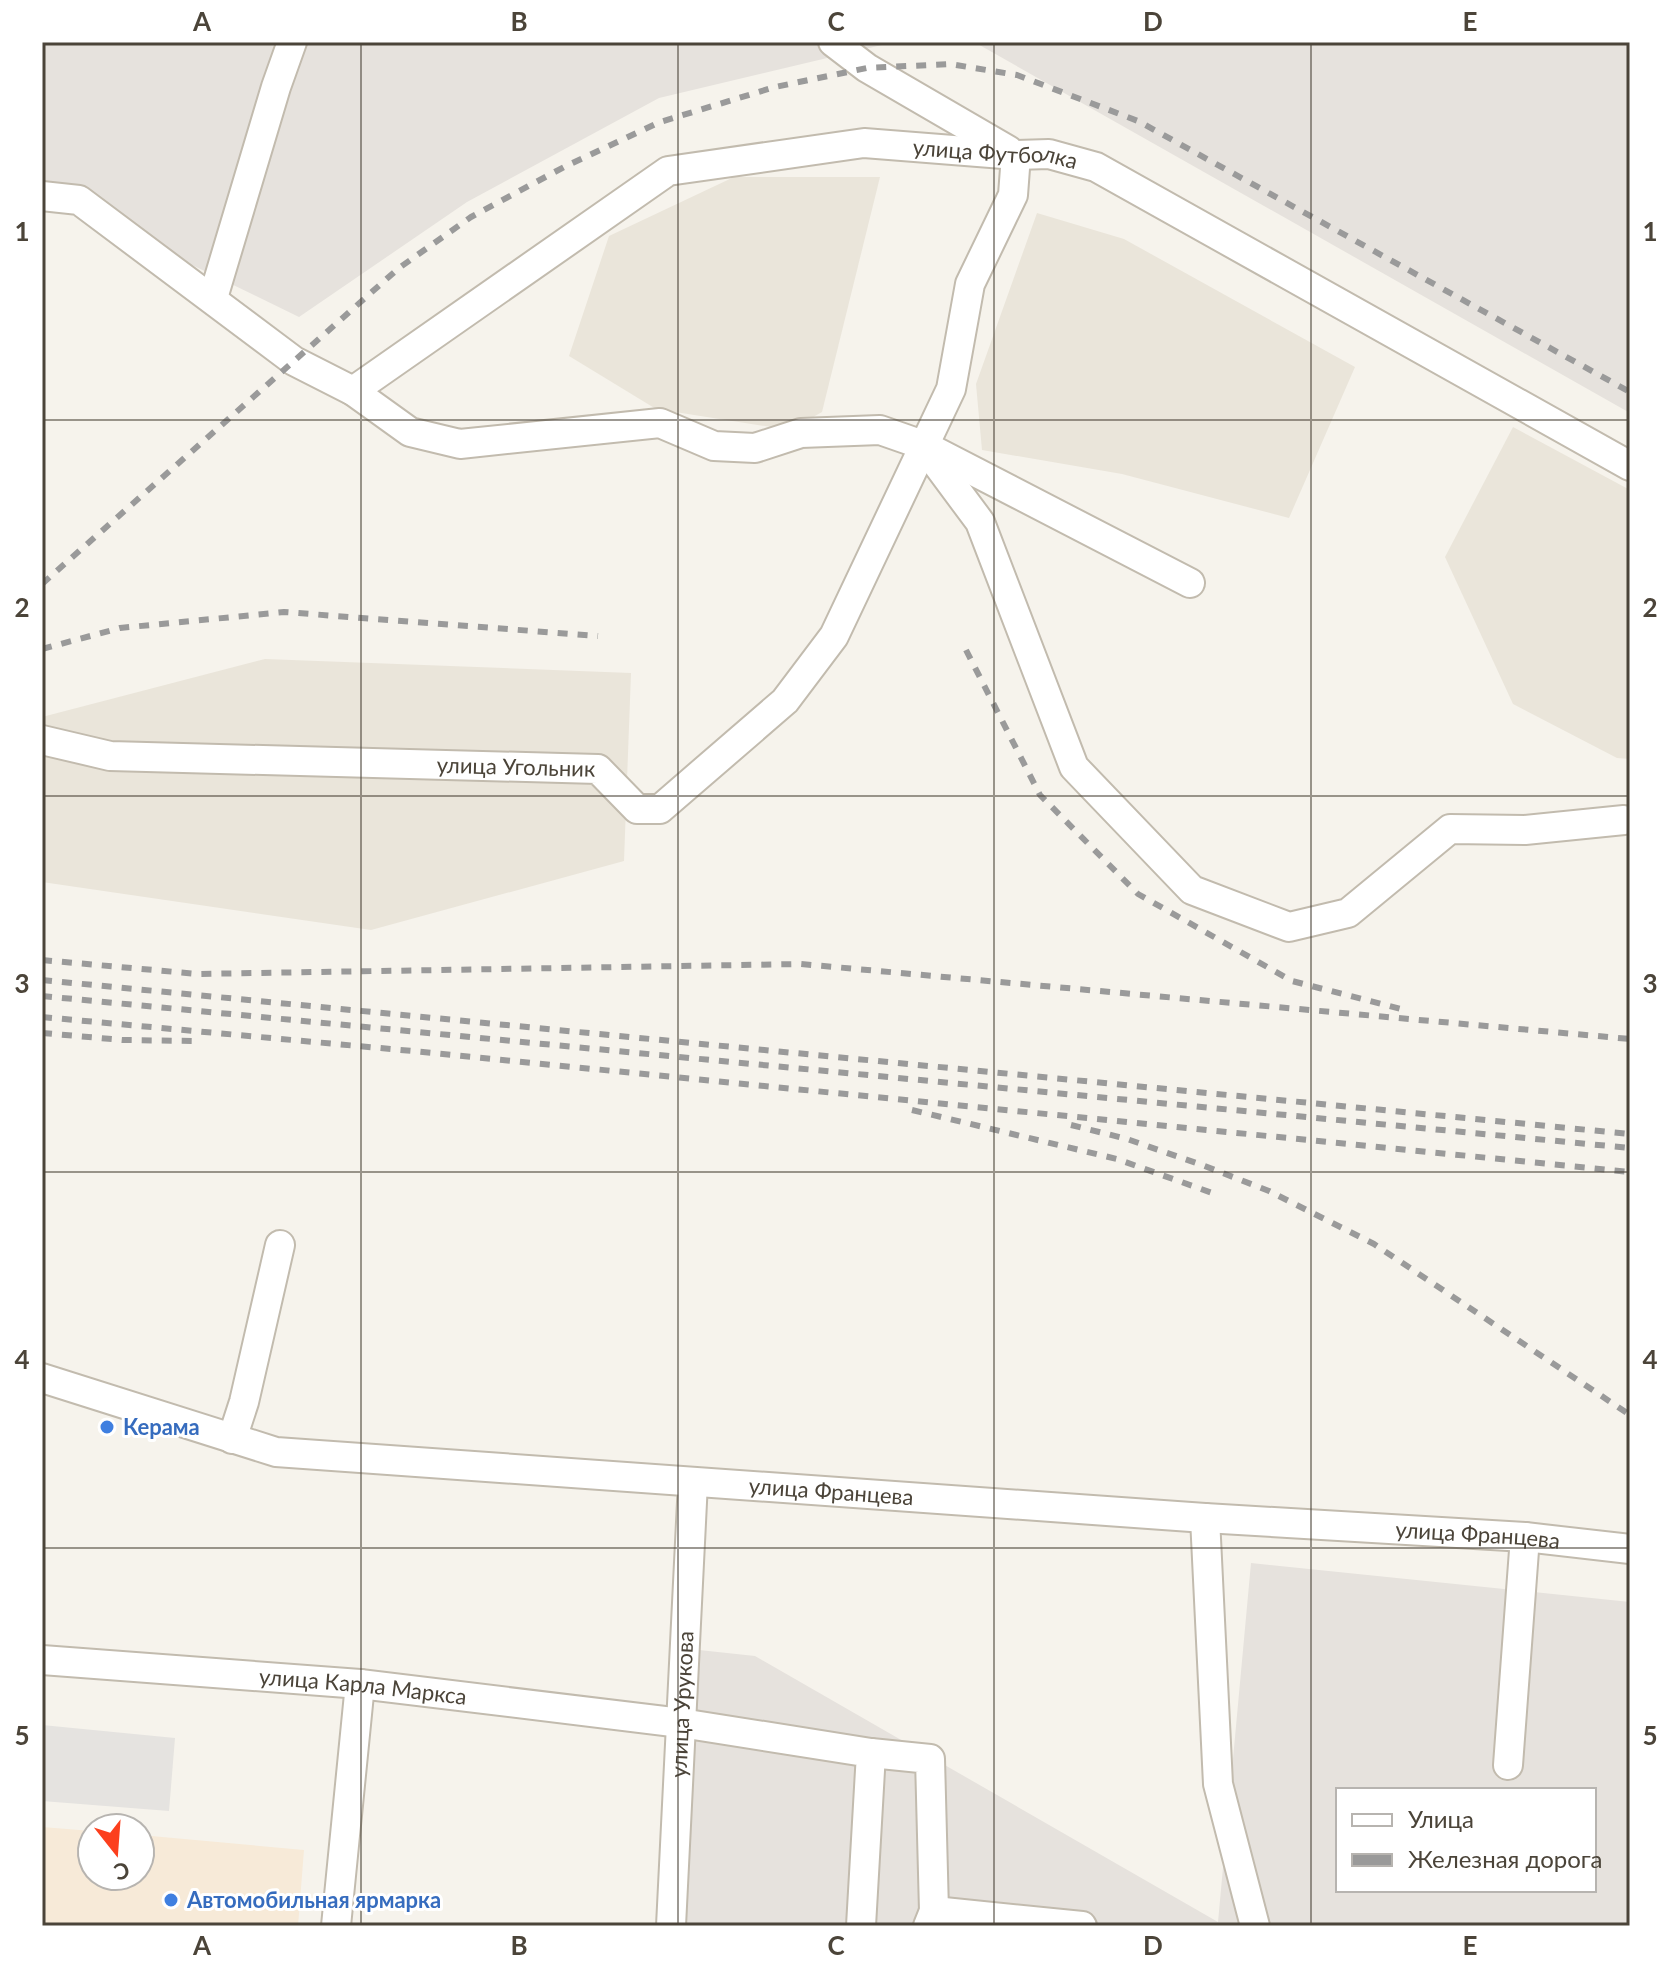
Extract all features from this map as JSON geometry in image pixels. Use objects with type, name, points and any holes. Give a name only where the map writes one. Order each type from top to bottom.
[{"type":"street","points":[[213,298],[292,42]]},
{"type":"street","points":[[833,42],[867,68],[1016,155]]},
{"type":"street","name":"улица Футболка","points":[[353,391],[668,171],[864,143],[1016,155],[1049,154],[1096,167],[1630,466]]},
{"type":"street","name":"улица Угольник","points":[[42,740],[110,756],[598,769],[637,809],[660,809],[785,701],[834,636],[951,389],[970,284],[1013,195],[1016,155]]},
{"type":"street","points":[[42,196],[79,200],[294,361],[353,391],[410,432],[460,444],[660,423],[714,446],[755,448],[801,433],[880,430],[923,445],[1190,583]]},
{"type":"street","points":[[923,445],[980,522],[1074,767],[1192,890],[1289,927],[1348,913],[1450,829],[1525,830],[1624,820]]},
{"type":"street","points":[[232,1439],[244,1402],[280,1245]]},
{"type":"street","name":"улица Францева","points":[[42,1378],[276,1452],[1205,1518],[1525,1537],[1630,1549]]},
{"type":"street","name":"улица Урукова","points":[[671,1926],[693,1482]]},
{"type":"street","points":[[1205,1518],[1218,1784],[1255,1926]]},
{"type":"street","points":[[1508,1765],[1525,1537]]},
{"type":"street","name":"улица Карла Маркса","points":[[42,1660],[360,1684],[681,1723],[871,1753],[930,1759],[931,1918]]},
{"type":"street","points":[[336,1926],[360,1684]]},
{"type":"street","points":[[861,1926],[871,1753]]},
{"type":"street","points":[[931,1918],[1082,1926]]},
{"type":"shaded area","points":[[42,42],[1630,42],[1630,413],[976,43],[886,44],[659,98],[467,202],[299,317],[42,192]]},
{"type":"shaded area","points":[[734,177],[880,177],[822,412],[790,430],[656,409],[569,356],[609,236]]},
{"type":"shaded area","points":[[1037,213],[1124,239],[1355,367],[1289,518],[1122,474],[982,450],[976,384]]},
{"type":"shaded area","points":[[1513,427],[1630,490],[1630,759],[1617,758],[1513,704],[1445,557]]},
{"type":"shaded area","points":[[265,659],[631,673],[624,861],[371,930],[42,882],[42,717]]},
{"type":"shaded area","points":[[1251,1563],[1630,1602],[1630,1926],[686,1926],[699,1650],[755,1656],[1218,1922]]},
{"type":"shaded area","points":[[42,1725],[175,1738],[169,1811],[42,1801]]},
{"type":"shaded area","name":"Автомобильная ярмарка","points":[[42,1827],[76,1830],[76,1892],[156,1892],[156,1836],[304,1850],[298,1926],[42,1926]]},
{"type":"railway","points":[[42,584],[399,268],[471,217],[564,167],[660,122],[775,87],[867,68],[950,64],[1017,75],[1138,121],[1630,392]]},
{"type":"railway","points":[[42,649],[120,628],[284,612],[598,636]]},
{"type":"railway","points":[[966,650],[1040,795],[1138,894],[1292,981],[1401,1009]]},
{"type":"railway","points":[[42,960],[198,974],[801,964],[1630,1039]]},
{"type":"railway","points":[[42,980],[1630,1134]]},
{"type":"railway","points":[[42,996],[1630,1148]]},
{"type":"railway","points":[[42,1017],[1630,1172]]},
{"type":"railway","points":[[42,1033],[123,1040],[196,1041]]},
{"type":"railway","points":[[912,1110],[1117,1159],[1215,1194]]},
{"type":"railway","points":[[1071,1125],[1127,1139],[1269,1191],[1374,1244],[1630,1415]]},
{"type":"place","name":"Керама","points":[[107,1427]]},
{"type":"place","name":"Автомобильная ярмарка","points":[[171,1900]]}]
